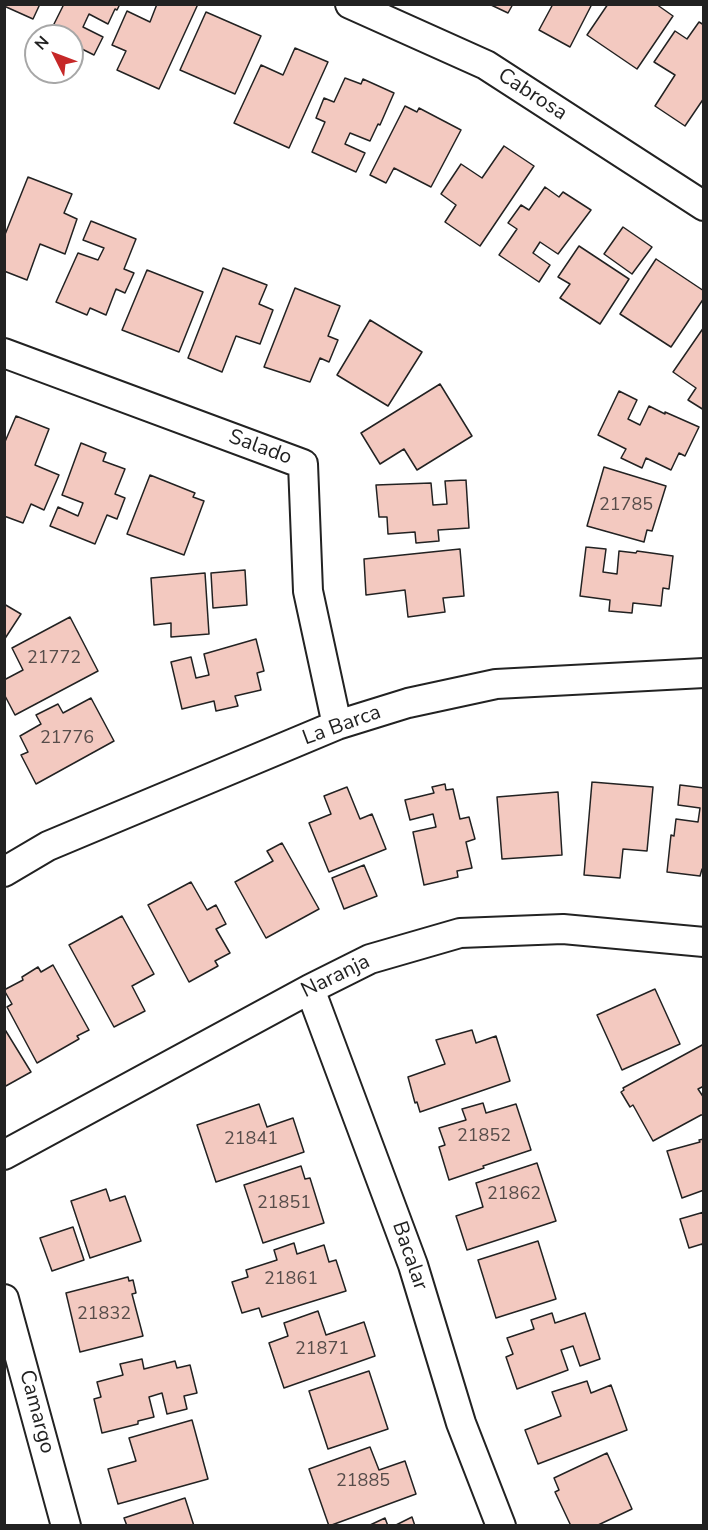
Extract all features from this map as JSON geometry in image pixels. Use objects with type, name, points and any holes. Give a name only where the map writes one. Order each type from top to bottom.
[{"type":"street","name":"Cabrosa","points":[[350,4],[486,65],[704,206]]},
{"type":"street","name":"Salado","points":[[4,353],[303,464],[308,591],[337,725]]},
{"type":"street","name":"La Barca","points":[[4,872],[48,846],[337,725],[408,702],[496,684],[704,673]]},
{"type":"street","name":"Naranja","points":[[4,1155],[310,989],[370,959],[460,933],[563,928],[704,942]]},
{"type":"street","name":"Bacalar","points":[[310,989],[413,1265],[461,1423],[501,1526]]},
{"type":"street","name":"Camargo","points":[[4,1299],[66,1526]]},
{"type":"building","points":[[4,4],[40,4],[33,19]]},
{"type":"building","points":[[60,4],[120,4],[108,24],[89,14],[84,25],[54,24],[63,6]]},
{"type":"building","points":[[157,4],[198,4],[159,89],[117,70],[126,51],[112,45],[127,11],[150,22]]},
{"type":"building","points":[[489,4],[513,4],[508,13]]},
{"type":"building","points":[[553,4],[592,4],[570,47],[539,30]]},
{"type":"building","points":[[608,4],[656,4],[673,16],[637,69],[587,35]]},
{"type":"building","points":[[206,12],[261,36],[235,94],[180,70]]},
{"type":"building","points":[[699,22],[704,25],[704,98],[685,126],[655,106],[675,75],[654,62],[675,31],[687,39]]},
{"type":"building","points":[[84,28],[103,37],[94,55],[84,50]]},
{"type":"building","points":[[295,48],[328,62],[289,148],[234,123],[261,65],[283,75]]},
{"type":"building","points":[[345,78],[361,84],[363,79],[394,93],[370,141],[350,133],[345,144],[365,153],[356,172],[312,152],[325,122],[316,118],[324,98],[334,102]]},
{"type":"building","points":[[405,106],[417,112],[419,108],[461,130],[431,187],[394,168],[386,183],[370,175]]},
{"type":"building","points":[[504,146],[534,166],[480,246],[445,222],[456,205],[441,194],[461,164],[482,178]]},
{"type":"building","points":[[28,177],[72,194],[64,213],[77,219],[65,254],[40,244],[27,280],[4,271],[4,237]]},
{"type":"building","points":[[545,187],[559,197],[563,192],[591,210],[558,254],[540,242],[533,253],[550,265],[539,282],[499,255],[517,229],[508,223],[521,205],[529,210]]},
{"type":"building","points":[[91,221],[136,239],[124,269],[134,273],[125,293],[116,289],[106,315],[90,308],[87,315],[56,302],[78,253],[98,260],[104,248],[83,240]]},
{"type":"building","points":[[623,227],[652,247],[632,274],[604,254]]},
{"type":"building","points":[[579,246],[629,279],[600,324],[560,298],[570,284],[558,277]]},
{"type":"building","points":[[656,259],[704,291],[704,298],[671,347],[620,314]]},
{"type":"building","points":[[223,268],[267,285],[259,304],[273,310],[260,344],[236,336],[222,372],[188,358]]},
{"type":"building","points":[[147,270],[203,292],[179,352],[122,330]]},
{"type":"building","points":[[295,288],[340,306],[328,336],[338,340],[329,362],[320,358],[310,382],[264,367]]},
{"type":"building","points":[[370,320],[422,352],[388,406],[337,375]]},
{"type":"building","points":[[704,327],[704,410],[688,400],[696,388],[673,372]]},
{"type":"building","points":[[440,384],[472,436],[417,470],[404,449],[380,464],[361,433]]},
{"type":"building","points":[[619,391],[637,400],[628,419],[640,425],[649,406],[699,427],[685,456],[679,453],[671,470],[646,458],[642,468],[621,458],[626,449],[598,435]]},
{"type":"building","points":[[16,416],[49,429],[35,465],[59,475],[44,510],[31,504],[23,523],[4,516],[4,444]]},
{"type":"building","points":[[81,443],[106,453],[103,461],[125,469],[115,494],[125,498],[117,519],[107,515],[95,544],[50,526],[58,507],[78,516],[83,503],[62,495]]},
{"type":"building","points":[[604,467],[666,486],[652,531],[647,530],[644,542],[587,526]]},
{"type":"building","points":[[150,475],[195,493],[193,497],[204,501],[184,555],[127,534]]},
{"type":"building","points":[[466,480],[469,528],[438,530],[439,541],[416,543],[415,532],[388,534],[387,517],[379,517],[376,485],[431,483],[433,505],[447,504],[445,481]]},
{"type":"building","points":[[586,547],[606,549],[603,572],[617,574],[619,551],[673,556],[669,589],[663,588],[661,606],[633,603],[632,613],[609,611],[610,600],[580,596]]},
{"type":"building","points":[[460,549],[464,596],[443,598],[445,612],[408,617],[405,590],[366,595],[364,559]]},
{"type":"building","points":[[245,570],[247,605],[213,608],[211,573]]},
{"type":"building","points":[[205,573],[209,634],[171,637],[171,623],[154,625],[151,578]]},
{"type":"building","points":[[4,604],[21,614],[4,640]]},
{"type":"building","points":[[70,617],[98,671],[15,715],[4,694],[4,680],[23,670],[12,648]]},
{"type":"building","points":[[256,639],[264,671],[257,673],[261,690],[235,696],[238,706],[216,711],[214,701],[182,709],[171,662],[191,657],[196,678],[209,675],[204,654]]},
{"type":"building","points":[[91,698],[114,741],[36,784],[21,755],[28,752],[20,736],[41,724],[36,715],[58,704],[63,713]]},
{"type":"building","points":[[592,782],[653,787],[647,851],[623,849],[620,878],[584,875]]},
{"type":"building","points":[[445,784],[446,790],[453,789],[460,819],[469,817],[475,839],[466,842],[472,868],[457,871],[458,877],[424,885],[413,832],[436,827],[433,814],[410,820],[405,800],[434,793],[432,787]]},
{"type":"building","points":[[680,785],[704,788],[704,869],[700,876],[667,872],[671,835],[674,836],[676,819],[698,822],[700,808],[678,805]]},
{"type":"building","points":[[347,787],[360,819],[372,814],[386,849],[329,872],[309,823],[331,814],[324,796]]},
{"type":"building","points":[[558,792],[562,855],[502,859],[497,797]]},
{"type":"building","points":[[282,843],[319,909],[266,938],[235,882],[273,861],[267,851]]},
{"type":"building","points":[[364,865],[377,896],[344,909],[332,878]]},
{"type":"building","points":[[191,882],[207,910],[216,905],[226,924],[216,929],[230,953],[215,961],[218,966],[189,982],[148,905]]},
{"type":"building","points":[[122,916],[154,974],[132,986],[145,1011],[114,1027],[69,945]]},
{"type":"building","points":[[53,965],[89,1030],[77,1036],[79,1039],[37,1063],[7,1007],[12,1004],[4,990],[23,980],[22,977],[38,967],[41,972]]},
{"type":"building","points":[[655,989],[680,1044],[622,1070],[597,1015]]},
{"type":"building","points":[[4,1028],[31,1072],[4,1087]]},
{"type":"building","points":[[472,1030],[476,1043],[496,1036],[510,1081],[420,1112],[417,1102],[415,1103],[408,1077],[445,1064],[436,1040]]},
{"type":"building","points":[[704,1044],[704,1086],[698,1089],[704,1098],[704,1115],[653,1141],[633,1105],[630,1107],[621,1092],[623,1088]]},
{"type":"building","points":[[483,1103],[486,1113],[516,1104],[531,1150],[449,1180],[439,1147],[445,1145],[439,1128],[466,1120],[462,1109]]},
{"type":"building","points":[[259,1104],[267,1127],[293,1118],[304,1152],[216,1182],[197,1125]]},
{"type":"building","points":[[704,1139],[704,1190],[682,1198],[667,1151]]},
{"type":"building","points":[[537,1163],[556,1221],[467,1250],[456,1216],[483,1207],[476,1183]]},
{"type":"building","points":[[301,1166],[305,1179],[310,1178],[324,1223],[263,1243],[244,1185]]},
{"type":"building","points":[[106,1189],[110,1201],[125,1196],[141,1241],[90,1258],[71,1201]]},
{"type":"building","points":[[704,1212],[704,1249],[702,1244],[689,1248],[680,1219]]},
{"type":"building","points":[[73,1227],[84,1260],[52,1271],[40,1238]]},
{"type":"building","points":[[538,1241],[556,1299],[496,1318],[478,1260]]},
{"type":"building","points":[[294,1243],[297,1254],[324,1245],[329,1262],[336,1260],[346,1291],[262,1317],[259,1308],[242,1313],[232,1282],[248,1277],[246,1270],[277,1260],[274,1250]]},
{"type":"building","points":[[128,1277],[129,1281],[133,1280],[136,1293],[132,1294],[143,1336],[80,1352],[66,1293]]},
{"type":"building","points":[[318,1311],[326,1335],[364,1322],[375,1356],[284,1388],[269,1343],[288,1336],[284,1323]]},
{"type":"building","points":[[552,1313],[555,1323],[585,1313],[600,1359],[580,1366],[573,1346],[561,1350],[568,1370],[517,1389],[506,1357],[513,1354],[507,1338],[534,1329],[531,1320]]},
{"type":"building","points":[[142,1359],[144,1369],[175,1361],[177,1368],[190,1365],[197,1393],[184,1396],[187,1409],[167,1414],[162,1393],[149,1397],[154,1417],[138,1421],[138,1424],[102,1433],[94,1399],[101,1397],[97,1382],[123,1375],[120,1364]]},
{"type":"building","points":[[369,1371],[388,1429],[328,1449],[309,1391]]},
{"type":"building","points":[[587,1381],[591,1393],[611,1385],[627,1430],[538,1464],[525,1430],[561,1416],[552,1392]]},
{"type":"building","points":[[192,1420],[208,1479],[118,1504],[108,1469],[136,1461],[129,1438]]},
{"type":"building","points":[[370,1447],[379,1470],[405,1461],[416,1494],[329,1526],[309,1469]]},
{"type":"building","points":[[607,1453],[632,1509],[596,1526],[571,1526],[555,1492],[559,1490],[554,1478]]},
{"type":"building","points":[[185,1498],[194,1526],[127,1526],[124,1518]]},
{"type":"building","points":[[412,1517],[415,1526],[394,1526]]},
{"type":"building","points":[[385,1518],[388,1526],[368,1526]]}]
